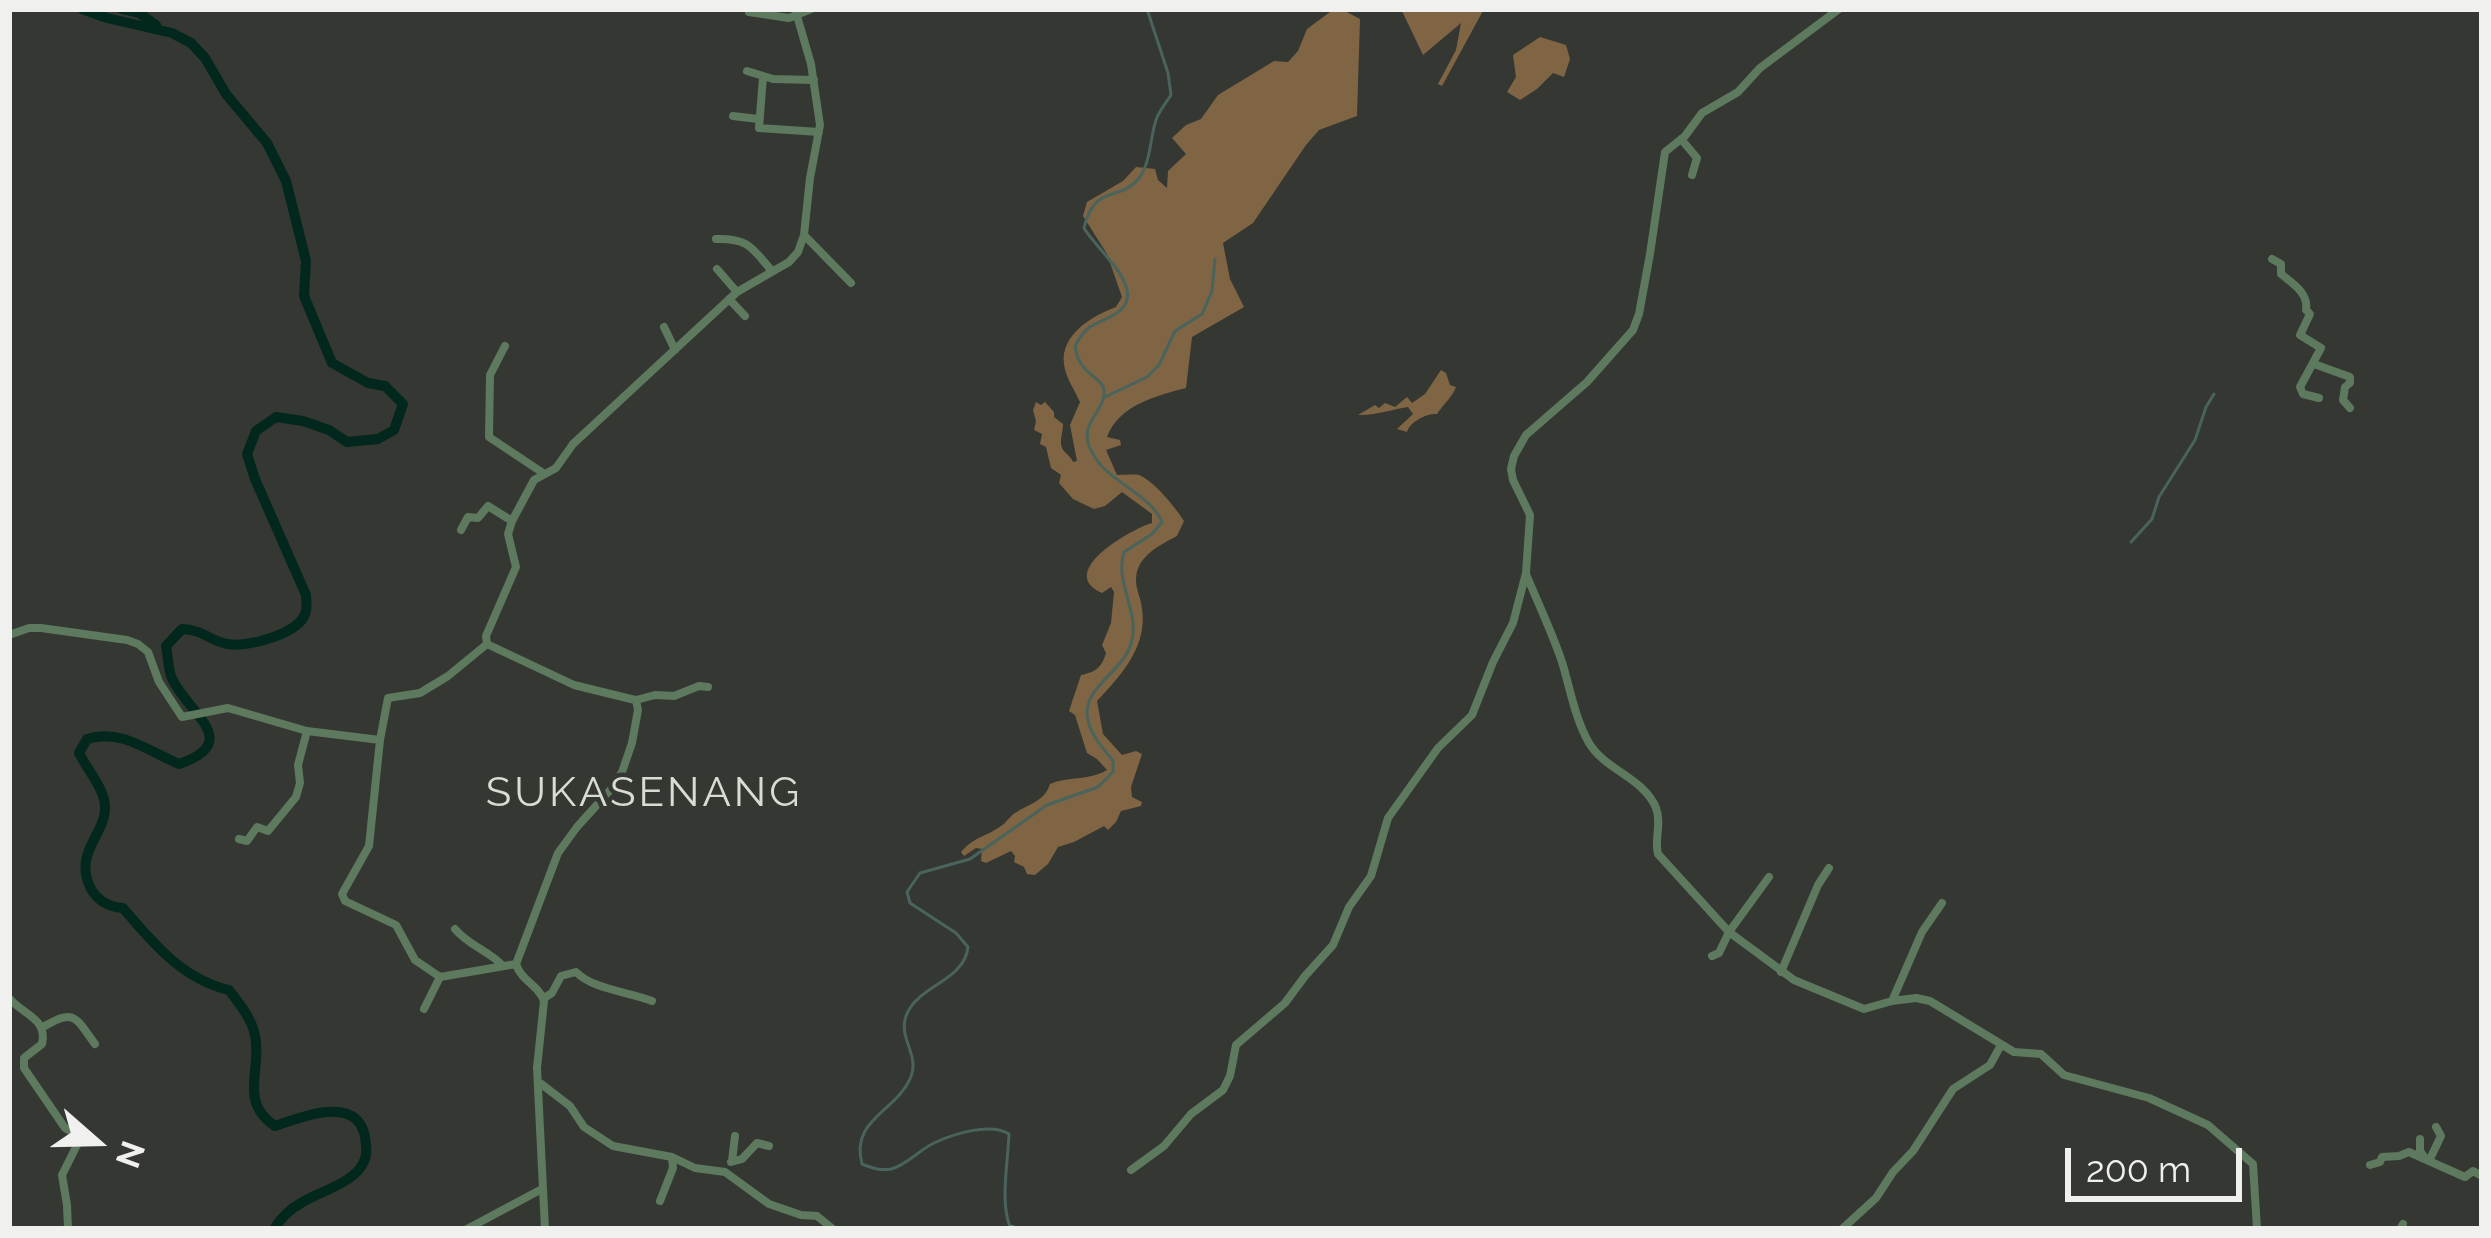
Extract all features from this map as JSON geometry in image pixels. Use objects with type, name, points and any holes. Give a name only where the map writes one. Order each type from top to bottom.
[{"type":"street","points":[[749,12],[789,18],[811,9]]},
{"type":"street","points":[[1130,1170],[1164,1146],[1191,1114],[1223,1090],[1237,1045],[1286,1003],[1333,945],[1349,907],[1371,876],[1388,818],[1433,753],[1472,715],[1513,623],[1526,573],[1530,515],[1514,481],[1514,456],[1526,435],[1587,382],[1633,330],[1650,254],[1662,158],[1702,112],[1744,87],[1754,73],[1839,9]]},
{"type":"street","points":[[487,644],[487,632],[516,567],[508,534],[512,520],[534,480],[556,469],[573,443],[733,295],[794,258],[804,235],[820,132],[814,80],[797,12]]},
{"type":"street","points":[[747,71],[764,77],[814,80]]},
{"type":"street","points":[[764,77],[760,129],[820,132]]},
{"type":"street","points":[[734,116],[758,119]]},
{"type":"street","points":[[1682,140],[1697,158],[1692,175]]},
{"type":"street","points":[[804,235],[851,283]]},
{"type":"street","points":[[716,239],[746,242],[772,271]]},
{"type":"street","points":[[2272,259],[2281,264],[2281,274],[2306,300],[2310,314],[2300,335],[2321,347],[2300,387],[2303,394],[2319,398]]},
{"type":"street","points":[[717,268],[746,316]]},
{"type":"street","points":[[664,328],[675,350]]},
{"type":"street","points":[[505,346],[490,371],[489,437],[544,474]]},
{"type":"street","points":[[2314,364],[2350,377],[2343,400],[2350,408]]},
{"type":"street","points":[[461,530],[468,517],[478,518],[488,506],[512,520]]},
{"type":"street","points":[[1526,573],[1587,739],[1601,758],[1654,802],[1658,854],[1729,932],[1793,980],[1864,1009],[1892,1000],[1930,1001],[2018,1053],[2041,1054],[2064,1075],[2149,1098],[2214,1130],[2253,1164],[2257,1229]]},
{"type":"street","points":[[9,635],[40,628],[139,644],[148,652],[178,713],[187,717],[231,708],[307,731],[380,740]]},
{"type":"street","points":[[487,644],[574,685],[635,700],[674,697],[708,687]]},
{"type":"street","points":[[487,644],[421,693],[388,698],[369,846],[343,898],[396,925],[415,961],[440,976],[516,964]]},
{"type":"street","points":[[544,998],[525,981],[516,964],[558,853],[622,772],[638,710],[635,700]]},
{"type":"street","points":[[239,839],[247,841],[256,827],[266,832],[294,802],[307,731]]},
{"type":"street","points":[[1781,972],[1829,868]]},
{"type":"street","points":[[1712,956],[1719,953],[1769,877]]},
{"type":"street","points":[[1892,1000],[1922,932],[1942,903]]},
{"type":"street","points":[[454,929],[504,967]]},
{"type":"street","points":[[544,998],[561,976],[576,972],[588,983],[652,1001]]},
{"type":"street","points":[[424,1009],[440,976]]},
{"type":"street","points":[[9,998],[43,1028]]},
{"type":"street","points":[[544,998],[537,1068],[545,1229]]},
{"type":"street","points":[[43,1028],[70,1016],[95,1044]]},
{"type":"street","points":[[43,1028],[42,1043],[22,1063],[65,1128],[81,1137],[62,1175],[68,1229]]},
{"type":"street","points":[[1842,1229],[1876,1198],[1954,1087],[1990,1064],[2002,1045]]},
{"type":"street","points":[[539,1082],[562,1099],[584,1127],[613,1146],[730,1174],[766,1203],[817,1216],[833,1229]]},
{"type":"street","points":[[2427,1160],[2441,1136],[2436,1127]]},
{"type":"street","points":[[730,1174],[735,1136]]},
{"type":"street","points":[[2420,1139],[2420,1151],[2427,1160]]},
{"type":"street","points":[[731,1162],[742,1159],[757,1143],[770,1146]]},
{"type":"street","points":[[2370,1165],[2382,1156],[2414,1152],[2465,1177],[2474,1171],[2482,1176]]},
{"type":"street","points":[[660,1201],[673,1168],[672,1158]]},
{"type":"street","points":[[467,1229],[542,1189]]},
{"type":"shaded area","points":[[1334,9],[1360,19],[1357,116],[1319,130],[1253,223],[1223,243],[1230,279],[1244,307],[1192,337],[1186,388],[1129,410],[1107,437],[1120,440],[1121,445],[1106,450],[1117,475],[1145,478],[1184,521],[1177,536],[1140,564],[1136,581],[1143,615],[1140,639],[1125,668],[1097,701],[1103,734],[1122,755],[1142,754],[1131,787],[1132,797],[1141,806],[1121,811],[1108,830],[1104,826],[1058,847],[1035,875],[1014,862],[1011,851],[986,863],[981,861],[982,849],[964,856],[961,852],[966,847],[1040,798],[1050,784],[1107,770],[1087,753],[1075,715],[1069,711],[1081,675],[1103,662],[1102,645],[1111,623],[1114,592],[1111,587],[1102,593],[1090,584],[1087,574],[1102,552],[1152,523],[1152,514],[1122,492],[1094,509],[1073,499],[1059,483],[1061,475],[1051,468],[1046,447],[1040,444],[1042,434],[1034,430],[1033,410],[1036,402],[1045,402],[1054,412],[1063,424],[1062,447],[1077,461],[1070,425],[1080,402],[1066,373],[1064,353],[1080,327],[1116,307],[1122,297],[1107,254],[1083,216],[1087,202],[1123,181],[1136,167],[1155,169],[1167,188],[1168,171],[1186,154],[1172,138],[1201,119],[1218,95],[1274,61],[1288,62],[1307,29]]},
{"type":"shaded area","points":[[1401,9],[1484,9],[1442,86],[1438,84],[1456,50],[1461,23],[1423,55]]},
{"type":"shaded area","points":[[1540,37],[1566,45],[1570,59],[1564,77],[1553,73],[1520,100],[1507,92],[1516,77],[1513,55]]},
{"type":"shaded area","points":[[1441,370],[1455,390],[1437,414],[1420,418],[1407,432],[1397,429],[1413,414],[1408,407],[1358,415],[1375,405],[1395,407],[1407,397],[1412,403],[1425,394]]},
{"type":"waterway","points":[[82,9],[172,33],[205,58],[226,94],[267,143],[286,181],[306,261],[304,296],[332,363],[368,383],[385,386],[403,404],[394,430],[378,439],[347,442],[329,430],[276,417],[256,431],[247,454],[306,595],[305,614],[293,628],[259,642],[227,644],[182,629],[166,646],[171,676],[209,735],[208,745],[198,755],[179,764],[111,736],[87,739],[79,753],[101,791],[105,808],[86,862],[94,893],[105,903],[123,908],[183,968],[229,990],[253,1028],[255,1098],[275,1126],[338,1112],[356,1119],[362,1128],[366,1157],[361,1167],[344,1182],[293,1208],[274,1229]]},
{"type":"waterway","points":[[122,9],[139,13],[156,25]]},
{"type":"waterway","points":[[1010,1227],[1005,1194],[1009,1134],[992,1129],[961,1133],[887,1170],[862,1164],[860,1149],[868,1126],[910,1079],[913,1062],[906,1016],[920,997],[958,968],[968,947],[956,933],[910,903],[907,892],[920,873],[970,859],[1047,805],[1098,787],[1113,772],[1113,761],[1090,728],[1088,704],[1131,644],[1133,621],[1122,575],[1124,552],[1162,522],[1149,504],[1103,468],[1089,447],[1088,428],[1104,390],[1081,364],[1075,346],[1087,329],[1124,307],[1128,296],[1119,272],[1084,228],[1088,214],[1101,199],[1139,178],[1156,120],[1171,95],[1147,9]]},
{"type":"waterway","points":[[1105,397],[1147,377],[1159,365],[1175,331],[1202,314],[1212,291],[1215,259]]},
{"type":"waterway","points":[[2131,542],[2152,519],[2214,394]]},
{"type":"district","name":"SUKASENANG","points":[[644,793]]}]
